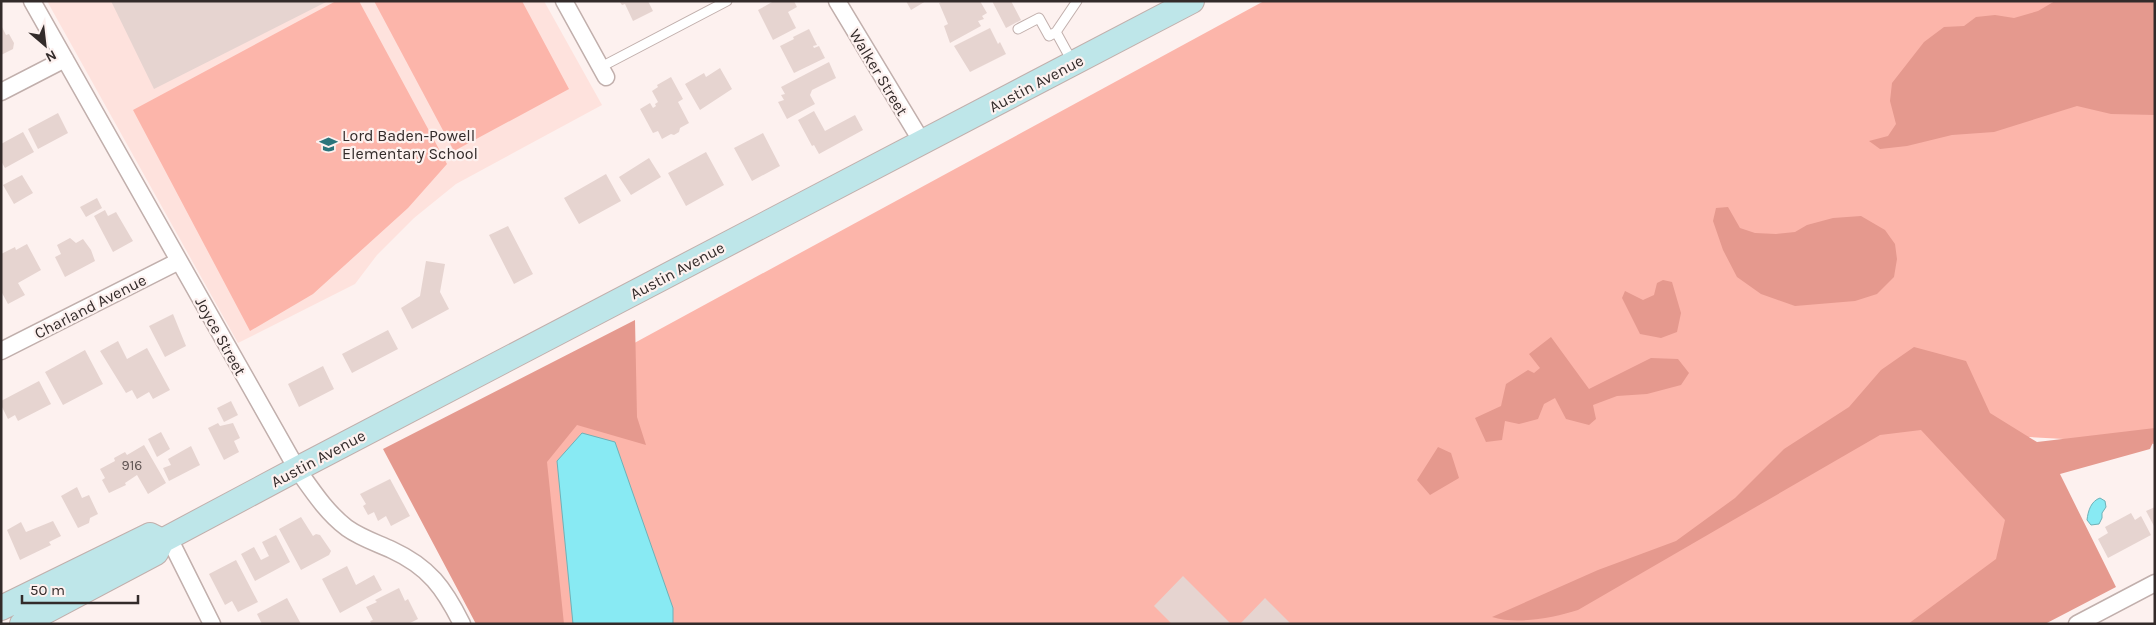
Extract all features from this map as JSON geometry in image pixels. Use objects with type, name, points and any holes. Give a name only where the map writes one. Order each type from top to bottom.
[{"type":"main road","name":"Austin Avenue","points":[[22,624],[156,553],[165,540],[297,469],[1192,1]]},
{"type":"main road","points":[[1,608],[150,535],[165,540]]},
{"type":"street","name":"Joyce Street","points":[[32,1],[297,469],[326,508],[345,526],[414,562],[434,579],[446,593],[462,624]]},
{"type":"street","points":[[564,1],[604,72]]},
{"type":"street","name":"Walker Street","points":[[836,1],[922,142]]},
{"type":"street","points":[[1,92],[64,59]]},
{"type":"street","name":"Charland Avenue","points":[[1,351],[179,261]]},
{"type":"street","points":[[165,540],[212,624]]},
{"type":"street","points":[[2077,624],[2155,583]]},
{"type":"lane","points":[[604,72],[726,1]]},
{"type":"lane","points":[[1018,29],[1039,18],[1049,36],[1056,32],[1077,1]]},
{"type":"lane","points":[[1056,32],[1073,64]]},
{"type":"shaded area","name":"Lord Baden-Powell Elementary School","points":[[47,1],[544,1],[602,105],[456,184],[414,218],[377,255],[355,284],[238,343]]},
{"type":"shaded area","points":[[336,1],[359,1],[447,164],[408,208],[313,294],[250,331],[133,110]]},
{"type":"shaded area","points":[[374,1],[522,1],[569,89],[454,151]]},
{"type":"shaded area","points":[[1264,1],[2155,1],[2155,444],[2029,437],[2017,624],[542,624],[454,441]]},
{"type":"shaded area","points":[[2055,1],[2155,1],[2155,115],[2111,114],[2077,106],[1994,132],[1952,135],[1907,146],[1880,149],[1869,141],[1888,136],[1896,124],[1890,101],[1892,83],[1924,42],[1944,27],[1964,26],[1976,17],[1995,15],[2014,18],[2038,11]]},
{"type":"shaded area","points":[[1728,207],[1740,228],[1755,233],[1776,234],[1795,232],[1807,225],[1833,218],[1861,216],[1885,230],[1895,244],[1897,259],[1894,277],[1877,294],[1855,301],[1795,306],[1761,294],[1737,277],[1723,250],[1713,221],[1716,208]]},
{"type":"shaded area","points":[[1663,280],[1672,282],[1681,313],[1677,332],[1661,338],[1640,334],[1622,298],[1625,291],[1643,300],[1654,295],[1657,283]]},
{"type":"shaded area","points":[[635,320],[637,417],[646,445],[577,425],[547,462],[564,624],[476,624],[383,449]]},
{"type":"shaded area","points":[[1551,337],[1589,389],[1651,358],[1678,359],[1689,373],[1681,385],[1647,394],[1617,396],[1593,405],[1596,419],[1589,425],[1566,419],[1555,398],[1544,404],[1538,419],[1519,424],[1505,421],[1502,440],[1486,442],[1475,418],[1501,406],[1506,384],[1528,370],[1534,373],[1540,368],[1529,354]]},
{"type":"shaded area","points":[[1914,347],[1966,361],[1990,413],[2037,442],[2155,428],[2155,438],[2150,449],[2060,474],[2116,587],[2045,624],[1908,624],[1996,559],[2005,520],[1921,430],[1880,435],[1578,610],[1535,620],[1512,620],[1492,617],[1598,570],[1676,541],[1735,498],[1784,449],[1849,407],[1881,370]]},
{"type":"shaded area","points":[[1438,447],[1451,453],[1459,478],[1430,495],[1417,480]]},
{"type":"water","points":[[582,433],[615,442],[673,608],[673,624],[573,624],[557,461]]},
{"type":"water","points":[[2100,498],[2105,501],[2106,507],[2099,524],[2091,525],[2087,520],[2089,510],[2094,501]]},
{"type":"building","points":[[111,1],[328,1],[154,89]]},
{"type":"building","points":[[619,1],[648,1],[653,11],[633,21],[625,4],[622,5]]},
{"type":"building","points":[[774,1],[794,1],[797,7],[788,12],[796,28],[773,40],[758,10]]},
{"type":"building","points":[[906,1],[926,1],[911,10]]},
{"type":"building","points":[[943,1],[980,1],[987,13],[982,16],[984,19],[978,21],[981,26],[950,43],[944,26],[948,24],[939,3]]},
{"type":"building","points":[[992,1],[1011,1],[1021,20],[1006,28]]},
{"type":"building","points":[[1,25],[6,35],[9,34],[14,43],[13,49],[1,55]]},
{"type":"building","points":[[990,28],[998,44],[1000,42],[1006,54],[970,72],[954,46]]},
{"type":"building","points":[[809,29],[817,45],[813,46],[814,48],[819,46],[825,58],[794,73],[780,46]]},
{"type":"building","points":[[829,62],[836,78],[812,90],[810,95],[815,104],[787,119],[778,102],[784,100],[781,95],[785,94],[781,87]]},
{"type":"building","points":[[720,68],[732,89],[700,110],[685,84],[704,73],[706,77]]},
{"type":"building","points":[[671,77],[683,99],[678,102],[689,123],[680,128],[679,132],[674,135],[671,134],[662,139],[658,131],[653,133],[640,109],[650,103],[653,108],[656,106],[655,104],[658,102],[652,91],[658,87],[657,85]]},
{"type":"building","points":[[814,111],[825,131],[855,115],[863,130],[819,154],[814,145],[812,146],[798,120]]},
{"type":"building","points":[[58,113],[68,133],[38,149],[28,129]]},
{"type":"building","points":[[23,132],[34,152],[5,168],[1,161],[1,144]]},
{"type":"building","points":[[763,133],[780,166],[752,181],[734,148]]},
{"type":"building","points":[[706,152],[724,185],[686,206],[668,173]]},
{"type":"building","points":[[649,158],[661,177],[631,195],[619,177]]},
{"type":"building","points":[[606,174],[621,201],[579,224],[564,198]]},
{"type":"building","points":[[22,175],[33,193],[14,204],[3,185]]},
{"type":"building","points":[[97,198],[102,208],[86,217],[80,207]]},
{"type":"building","points":[[105,210],[108,216],[116,212],[133,241],[113,252],[94,216]]},
{"type":"building","points":[[508,226],[533,274],[514,284],[489,235]]},
{"type":"building","points":[[70,238],[76,243],[83,239],[91,250],[95,261],[65,277],[55,257],[61,254],[57,245]]},
{"type":"building","points":[[27,244],[41,270],[18,283],[25,295],[8,304],[1,291],[1,254],[15,247],[16,250]]},
{"type":"building","points":[[426,261],[445,264],[440,292],[449,309],[412,329],[401,308],[420,296]]},
{"type":"building","points":[[173,314],[186,346],[165,357],[149,326]]},
{"type":"building","points":[[388,330],[398,349],[352,373],[342,354]]},
{"type":"building","points":[[118,341],[127,359],[147,348],[170,390],[153,399],[149,392],[137,399],[132,390],[126,393],[100,351]]},
{"type":"building","points":[[85,350],[103,384],[63,405],[45,372]]},
{"type":"building","points":[[323,366],[334,389],[299,407],[288,384]]},
{"type":"building","points":[[39,381],[51,404],[18,421],[15,415],[8,419],[1,401]]},
{"type":"building","points":[[231,401],[238,415],[224,422],[217,408]]},
{"type":"building","points":[[218,423],[220,426],[233,423],[240,438],[234,441],[239,452],[224,460],[208,428]]},
{"type":"building","points":[[161,432],[170,449],[157,457],[148,439]]},
{"type":"building","points":[[144,445],[166,483],[148,494],[137,475],[125,483],[126,485],[109,493],[102,480],[105,478],[100,469],[115,461],[114,458],[125,452],[127,455]]},
{"type":"building","points":[[191,446],[200,465],[169,481],[163,468],[171,465],[168,459]]},
{"type":"building","points":[[390,479],[410,516],[391,526],[386,516],[378,521],[374,512],[368,515],[363,506],[366,504],[360,494]]},
{"type":"building","points":[[77,487],[82,498],[89,495],[98,514],[90,518],[89,523],[78,528],[61,496]]},
{"type":"building","points":[[2155,507],[2155,528],[2146,511]]},
{"type":"building","points":[[2131,513],[2135,520],[2141,516],[2151,535],[2108,558],[2098,539],[2108,533],[2105,527]]},
{"type":"building","points":[[301,517],[313,536],[316,534],[320,535],[331,551],[329,555],[301,570],[279,529]]},
{"type":"building","points":[[53,521],[61,536],[49,542],[51,545],[20,560],[7,530],[21,522],[26,532]]},
{"type":"building","points":[[276,535],[290,562],[255,581],[241,554],[254,547],[261,560],[269,556],[262,542]]},
{"type":"building","points":[[236,560],[258,602],[238,612],[232,601],[225,605],[209,574]]},
{"type":"building","points":[[347,566],[356,585],[374,575],[382,590],[340,613],[322,579]]},
{"type":"building","points":[[1183,576],[1231,624],[1172,624],[1154,606]]},
{"type":"building","points":[[399,588],[405,601],[408,599],[418,619],[408,624],[372,624],[370,621],[373,620],[366,607],[377,602],[375,600]]},
{"type":"building","points":[[287,598],[301,624],[262,624],[257,614]]},
{"type":"building","points":[[1265,598],[1291,624],[1240,624]]},
{"type":"place","name":"Lord Baden-Powell Elementary School","points":[[328,144]]}]
